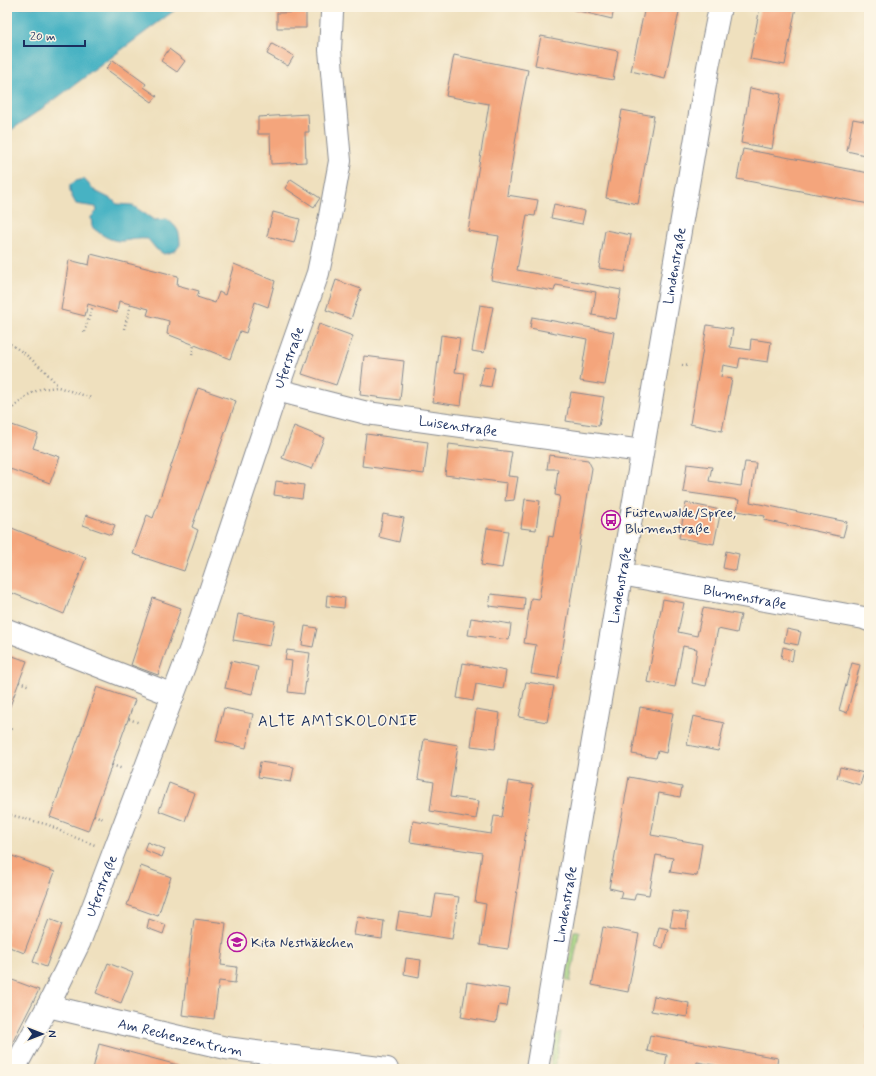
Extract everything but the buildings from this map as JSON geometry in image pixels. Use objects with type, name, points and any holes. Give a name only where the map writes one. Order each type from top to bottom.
[{"type":"street","name":"Uferstraße","points":[[14,1069],[48,1006],[78,943],[114,852],[191,648],[277,390],[318,273],[340,161],[330,50],[333,7]]},
{"type":"street","name":"Lindenstraße","points":[[537,1069],[708,67],[720,7]]},
{"type":"street","name":"Luisenstraße","points":[[277,390],[367,413],[642,451]]},
{"type":"street","name":"Blumenstraße","points":[[621,574],[869,620]]},
{"type":"street","points":[[7,630],[173,695]]},
{"type":"street","name":"Am Rechenzentrum","points":[[48,1006],[226,1048],[387,1069]]},
{"type":"path","points":[[124,329],[131,304]]},
{"type":"path","points":[[84,332],[93,306]]},
{"type":"path","points":[[7,342],[24,353],[45,371],[58,387]]},
{"type":"path","points":[[192,355],[194,345]]},
{"type":"path","points":[[682,365],[690,366]]},
{"type":"path","points":[[7,413],[28,395],[40,389],[58,387],[92,398]]},
{"type":"path","points":[[19,682],[30,686]]},
{"type":"path","points":[[7,728],[13,730]]},
{"type":"path","points":[[7,814],[49,825],[66,834],[114,852]]},
{"type":"green space","points":[[574,931],[579,932],[570,982],[566,979]]},
{"type":"green space","points":[[561,1032],[554,1069],[550,1069],[555,1035]]},
{"type":"water","points":[[7,7],[179,7],[7,133]]},
{"type":"water","points":[[84,179],[95,191],[113,200],[117,204],[132,205],[154,220],[167,219],[178,230],[180,245],[175,251],[164,254],[156,249],[148,239],[119,241],[106,237],[92,227],[91,217],[97,211],[96,207],[76,204],[70,193],[70,185],[76,181]]},
{"type":"place","name":"Füstenwalde/Spree, Blumenstraße","points":[[611,520]]},
{"type":"place","name":"Kita Nesthäkchen","points":[[237,942]]},
{"type":"district","name":"ALTE AMTSKOLONIE","points":[[338,721]]}]
